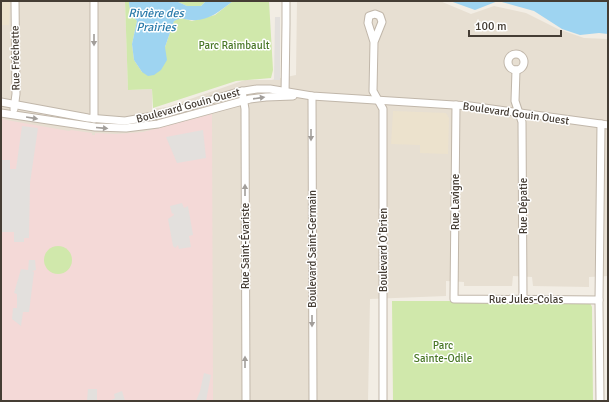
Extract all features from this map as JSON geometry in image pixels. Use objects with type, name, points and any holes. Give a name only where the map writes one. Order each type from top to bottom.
[{"type":"street","name":"Rue Fréchette","points":[[13,115],[16,94],[15,1]]},
{"type":"street","points":[[94,1],[94,119]]},
{"type":"street","points":[[285,94],[286,1]]},
{"type":"street","name":"Boulevard O'Brien","points":[[374,42],[374,91],[383,109],[383,401]]},
{"type":"street","name":"Rue Dépatie","points":[[516,70],[515,102],[522,122],[523,299]]},
{"type":"street","name":"Boulevard Gouin Ouest","points":[[1,102],[94,119],[125,121],[173,111],[242,91],[267,89],[285,94]]},
{"type":"street","name":"Rue Saint-Évariste","points":[[242,91],[244,101],[246,401]]},
{"type":"street","name":"Boulevard Gouin Ouest","points":[[1,113],[104,128],[134,128],[158,124],[244,101],[285,94],[456,105],[604,125]]},
{"type":"street","name":"Boulevard Saint-Germain","points":[[312,96],[313,401]]},
{"type":"street","name":"Rue Lavigne","points":[[454,299],[456,105]]},
{"type":"street","points":[[600,401],[599,300],[604,125]]},
{"type":"street","name":"Rue Jules-Colas","points":[[454,299],[599,300]]},
{"type":"shaded area","points":[[1,1],[125,1],[128,90],[152,89],[152,109],[167,107],[245,80],[271,80],[296,75],[297,1],[440,1],[471,14],[494,6],[526,13],[558,29],[584,38],[608,39],[608,276],[589,277],[589,287],[533,286],[532,277],[513,276],[512,286],[464,286],[464,282],[446,281],[446,296],[370,299],[368,401],[1,401]]},
{"type":"shaded area","points":[[1,1],[10,1],[9,25],[1,25]]},
{"type":"shaded area","points":[[275,17],[280,17],[280,80],[274,80]]},
{"type":"shaded area","points":[[393,111],[446,113],[449,118],[448,154],[420,153],[420,145],[391,144]]},
{"type":"shaded area","points":[[212,114],[213,401],[1,401],[1,119],[69,131],[92,133],[92,135],[95,135],[95,133],[116,134],[143,132]]},
{"type":"shaded area","points":[[22,126],[38,128],[30,183],[29,238],[24,238],[24,242],[14,242],[14,232],[1,232],[1,160],[10,160],[10,169],[16,169]]},
{"type":"shaded area","points":[[203,130],[206,158],[177,163],[166,137]]},
{"type":"shaded area","points":[[182,203],[184,208],[188,206],[193,235],[189,236],[191,247],[179,249],[178,245],[175,248],[173,246],[168,219],[174,215],[173,213],[172,214],[170,206]]},
{"type":"shaded area","points":[[29,260],[35,260],[36,270],[32,271],[34,272],[29,312],[23,312],[21,326],[12,319],[13,308],[17,308],[17,294],[14,293],[21,269],[28,270]]},
{"type":"shaded area","points":[[204,373],[211,375],[206,401],[196,401],[200,391]]},
{"type":"shaded area","points":[[88,389],[97,389],[97,401],[87,401]]},
{"type":"shaded area","points":[[122,391],[125,401],[110,401],[115,398],[114,394]]},
{"type":"green space","name":"Parc Raimbault","points":[[125,1],[129,1],[131,12],[137,21],[132,44],[134,60],[142,72],[165,47],[174,21],[179,18],[192,21],[215,15],[233,1],[269,1],[273,70],[271,78],[236,81],[153,108],[152,89],[128,90]]},
{"type":"green space","name":"Parc Raimbault","points":[[176,1],[206,1],[201,6],[187,6]]},
{"type":"green space","points":[[58,246],[68,250],[72,260],[68,270],[58,274],[48,270],[44,260],[48,250]]},
{"type":"green space","name":"Parc Sainte-Odile","points":[[452,299],[459,303],[590,303],[592,307],[593,401],[393,401],[392,301],[450,301]]},
{"type":"water","name":"Rivière des Prairies","points":[[129,1],[176,1],[187,6],[201,6],[206,1],[233,1],[209,17],[196,20],[181,18],[174,21],[165,47],[167,60],[161,70],[154,75],[148,76],[142,72],[134,60],[132,44],[137,21],[131,12]]},
{"type":"water","points":[[450,1],[498,1],[475,10]]},
{"type":"water","points":[[498,1],[608,1],[608,34],[599,33],[580,35],[562,29],[534,11]]}]
